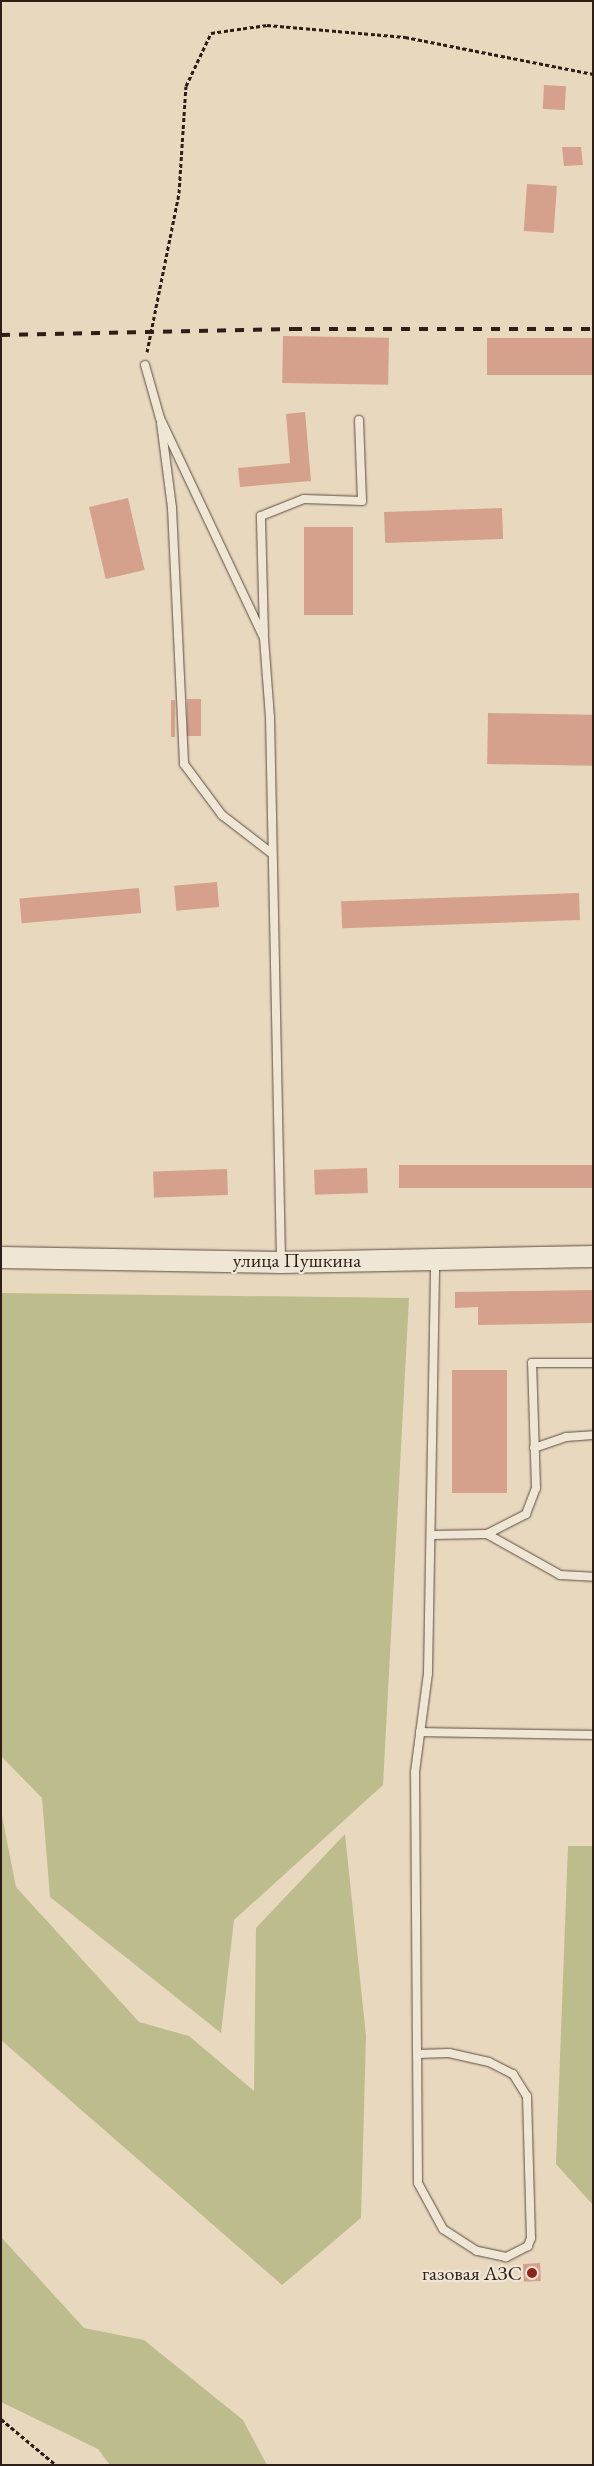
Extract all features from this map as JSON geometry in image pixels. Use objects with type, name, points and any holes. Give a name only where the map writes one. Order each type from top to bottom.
[{"type":"main road","name":"улица Пушкина","points":[[1,1257],[281,1262],[593,1256]]},
{"type":"lane","points":[[145,365],[160,418],[172,508],[184,764],[222,815],[270,852]]},
{"type":"lane","points":[[160,418],[264,638]]},
{"type":"lane","points":[[281,1262],[270,852],[270,717],[264,638],[261,516],[304,499],[362,501],[359,420]]},
{"type":"lane","points":[[417,2054],[449,2053],[489,2062],[514,2074],[527,2096],[531,2238],[528,2246],[506,2257],[477,2251],[443,2229],[418,2183],[417,2054],[415,1772],[428,1673],[433,1535],[435,1259]]},
{"type":"lane","points":[[433,1535],[487,1534],[526,1514],[536,1488],[532,1362],[593,1363]]},
{"type":"lane","points":[[534,1448],[566,1437],[593,1435]]},
{"type":"lane","points":[[487,1534],[560,1575],[593,1577]]},
{"type":"lane","points":[[420,1732],[593,1735]]},
{"type":"path","points":[[145,365],[179,193],[186,86],[211,33],[267,25],[405,37],[593,74]]},
{"type":"path","points":[[1,2419],[56,2465]]},
{"type":"shaded area","points":[[1,1293],[409,1298],[383,1785],[234,1920],[221,2033],[50,1897],[42,1798],[1,1756]]},
{"type":"shaded area","points":[[1,1811],[16,1887],[139,2022],[189,2036],[254,2091],[256,1928],[345,1834],[366,2036],[361,2218],[282,2285],[1,2040]]},
{"type":"shaded area","points":[[568,1846],[593,1846],[593,2205],[556,2164]]},
{"type":"shaded area","points":[[1,2237],[84,2328],[144,2340],[243,2420],[267,2465],[110,2465],[98,2449],[1,2402]]},
{"type":"building","points":[[544,85],[566,86],[565,110],[543,109]]},
{"type":"building","points":[[562,147],[581,147],[583,165],[564,166]]},
{"type":"building","points":[[527,184],[557,186],[554,233],[524,231]]},
{"type":"building","points":[[283,336],[389,338],[388,385],[282,383]]},
{"type":"building","points":[[487,338],[593,338],[593,375],[487,375]]},
{"type":"building","points":[[305,412],[311,481],[240,487],[238,468],[290,463],[286,414]]},
{"type":"building","points":[[128,498],[145,570],[106,579],[89,507]]},
{"type":"building","points":[[502,508],[503,539],[385,543],[384,512]]},
{"type":"building","points":[[304,527],[353,527],[353,615],[304,615]]},
{"type":"building","points":[[187,699],[201,699],[201,736],[187,736]]},
{"type":"building","points":[[171,700],[175,700],[175,737],[171,737]]},
{"type":"building","points":[[488,713],[593,715],[592,766],[487,764]]},
{"type":"building","points":[[217,882],[219,907],[176,911],[174,886]]},
{"type":"building","points":[[139,888],[141,913],[22,923],[19,898]]},
{"type":"building","points":[[579,893],[580,920],[342,928],[341,901]]},
{"type":"building","points":[[399,1165],[593,1165],[593,1188],[399,1188]]},
{"type":"building","points":[[367,1168],[368,1193],[315,1195],[314,1170]]},
{"type":"building","points":[[227,1169],[228,1195],[154,1198],[153,1172]]},
{"type":"building","points":[[593,1290],[593,1323],[478,1325],[478,1307],[455,1308],[455,1292]]},
{"type":"building","points":[[452,1370],[507,1370],[507,1493],[452,1493]]},
{"type":"building","name":"газовая АЗС","points":[[540,2263],[541,2281],[524,2282],[523,2264]]},
{"type":"railway","points":[[1,335],[293,329],[593,329]]},
{"type":"place","name":"газовая АЗС","points":[[532,2273]]}]
